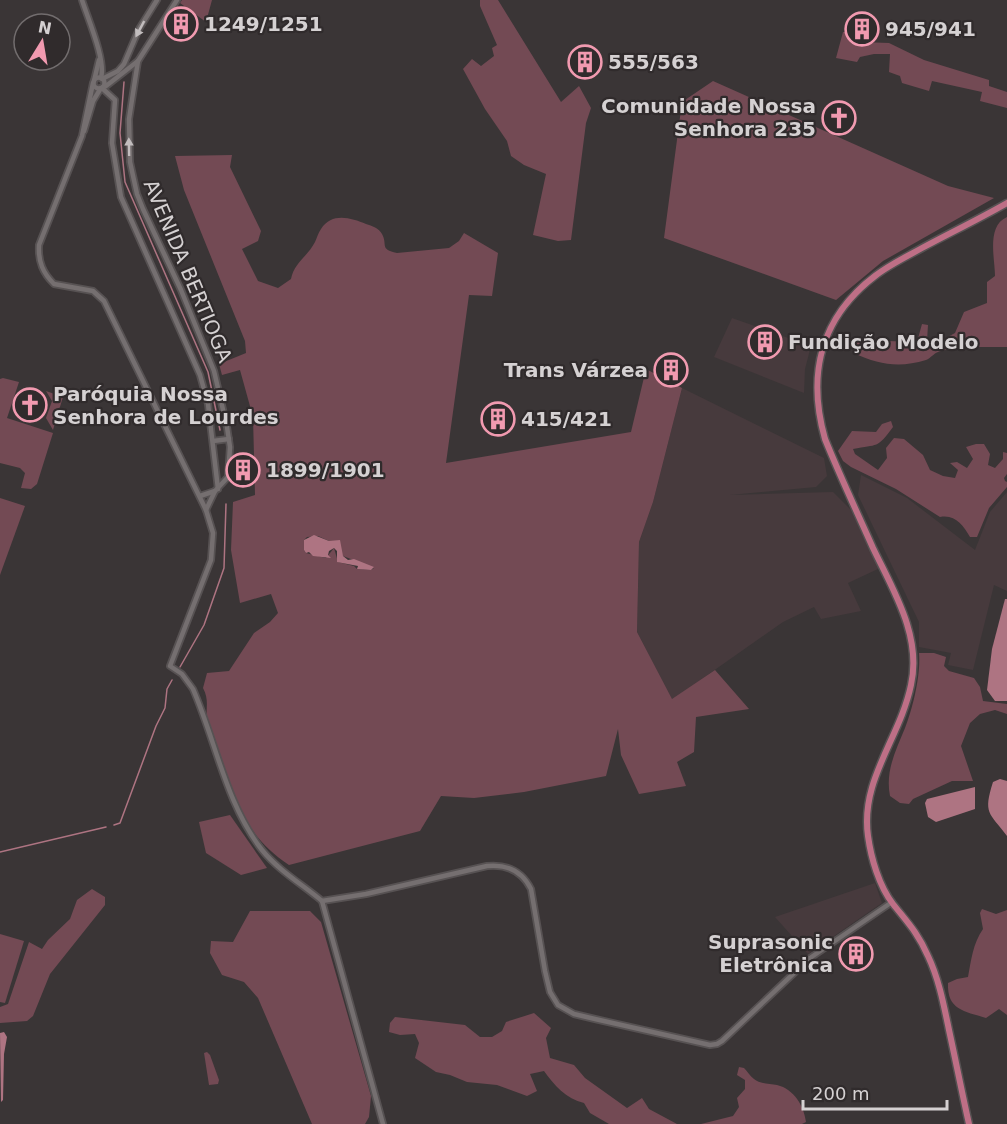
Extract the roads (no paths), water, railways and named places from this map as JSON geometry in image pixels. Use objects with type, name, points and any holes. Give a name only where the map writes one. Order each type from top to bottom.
[{"type":"main road","points":[[969,1124],[936,976],[918,936],[892,902],[873,861],[868,838],[866,810],[876,774],[899,726],[911,685],[913,668],[911,639],[905,618],[825,440],[816,397],[819,365],[829,332],[837,317],[864,285],[876,274],[903,258],[1007,203]]},
{"type":"street","points":[[82,0],[99,57],[101,78],[104,82],[93,101],[82,136],[39,245],[41,266],[54,284],[93,291],[104,301],[206,510],[213,533],[211,560],[170,666],[182,675],[193,689],[228,783],[254,838],[269,858],[322,901],[383,1124]]},
{"type":"street","points":[[94,82],[118,71],[127,59],[139,29],[157,0]]},
{"type":"street","name":"AVENIDA BERTIOGA","points":[[177,0],[138,61],[129,119],[130,162],[133,180],[143,209],[181,290],[214,371],[229,439],[229,474],[217,490]]},
{"type":"street","points":[[82,136],[99,57]]},
{"type":"street","points":[[94,82],[96,88],[102,88],[138,61]]},
{"type":"street","name":"AVENIDA BERTIOGA","points":[[102,88],[115,100],[112,143],[124,206],[200,375],[208,404],[217,490]]},
{"type":"street","points":[[213,441],[229,439]]},
{"type":"street","points":[[200,496],[217,490]]},
{"type":"street","points":[[206,510],[217,490]]},
{"type":"street","points":[[322,901],[366,894],[488,866],[511,868],[527,881],[531,889],[545,971],[550,992],[558,1005],[574,1014],[710,1045],[722,1041],[819,950],[892,902]]},
{"type":"waterway","points":[[124,82],[120,133],[125,182],[208,372],[220,430]]},
{"type":"waterway","points":[[180,667],[204,625],[224,568],[226,504]]},
{"type":"waterway","points":[[114,825],[120,823],[156,726],[165,708],[167,689],[172,680]]},
{"type":"waterway","points":[[0,852],[106,827]]},
{"type":"place","name":"1249/1251","points":[[181,24]]},
{"type":"place","name":"945/941","points":[[862,29]]},
{"type":"place","name":"555/563","points":[[585,62]]},
{"type":"place","name":"Comunidade Nossa Senhora 235","points":[[839,118]]},
{"type":"place","name":"Fundição Modelo","points":[[765,342]]},
{"type":"place","name":"Trans Várzea","points":[[671,370]]},
{"type":"place","name":"Paróquia Nossa Senhora de Lourdes","points":[[30,405]]},
{"type":"place","name":"415/421","points":[[498,419]]},
{"type":"place","name":"1899/1901","points":[[243,470]]},
{"type":"place","name":"Suprasonic Eletrônica","points":[[856,954]]}]
